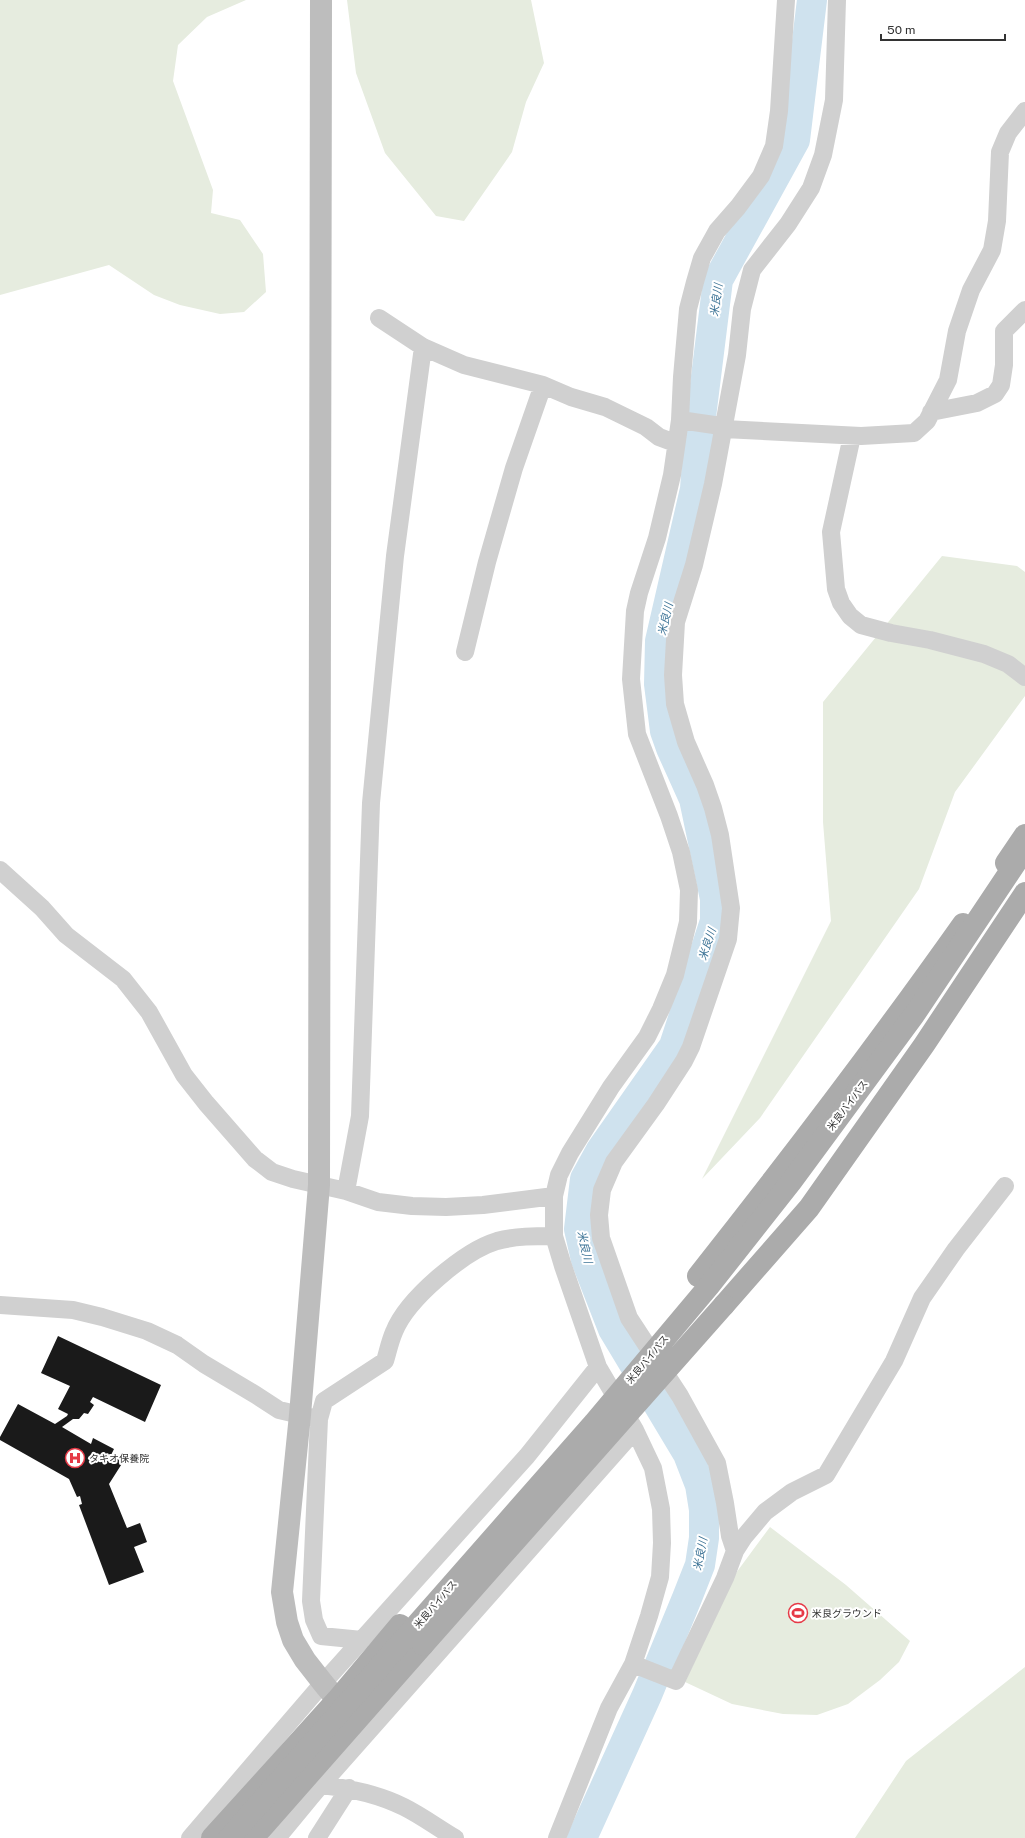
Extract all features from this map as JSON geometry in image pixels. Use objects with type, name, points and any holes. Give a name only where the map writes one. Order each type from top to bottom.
[{"type":"main road","points":[[212,1838],[336,1700],[400,1625],[585,1417],[769,1187],[898,1015],[1025,835]]},
{"type":"main road","name":"米良バイパス","points":[[229,1838],[588,1429],[709,1286],[791,1182],[914,1015],[1025,849]]},
{"type":"main road","name":"米良バイパス","points":[[241,1838],[693,1321],[842,1132],[927,1017],[1025,872]]},
{"type":"main road","points":[[253,1838],[309,1791],[356,1719],[809,1208],[924,1045],[1025,893]]},
{"type":"street","points":[[321,0],[319,1185],[310,1417],[311,1601],[313,1614],[321,1636],[362,1640]]},
{"type":"street","points":[[556,1838],[610,1708],[637,1666],[660,1577],[662,1544],[661,1509],[653,1468],[634,1430],[598,1366],[554,1236],[554,1196],[559,1175],[570,1153],[611,1087],[647,1037],[661,1009],[675,975],[688,922],[689,890],[680,852],[669,816],[645,760],[637,734],[631,679],[635,611],[665,508],[672,475],[675,443],[683,421],[682,377],[688,309],[702,258],[717,231],[738,207],[761,176],[774,146],[779,111],[786,0]]},
{"type":"street","points":[[735,1551],[730,1536],[717,1463],[680,1396],[629,1318],[602,1238],[598,1215],[602,1190],[614,1162],[656,1104],[684,1061],[728,938],[731,908],[720,835],[705,785],[686,742],[678,719],[673,675],[676,622],[694,565],[719,427],[737,354],[742,309],[752,270],[788,224],[811,188],[823,155],[834,100],[837,0]]},
{"type":"street","points":[[683,421],[719,427],[852,436],[914,433],[927,421],[948,380],[957,331],[971,290],[992,250],[997,221],[1000,152],[1008,133],[1025,111]]},
{"type":"street","points":[[931,412],[977,403],[995,394],[1000,385],[1004,366],[1004,331],[1025,310]]},
{"type":"street","points":[[379,318],[424,347],[464,365],[543,385],[611,410],[646,427],[659,437],[675,443]]},
{"type":"street","points":[[346,1191],[360,1116],[371,803],[395,556],[424,347]]},
{"type":"street","points":[[465,652],[487,562],[514,468],[543,385]]},
{"type":"street","points":[[852,436],[831,532],[836,589],[841,603],[850,616],[861,625],[891,634],[930,640],[984,654],[1008,664],[1025,677]]},
{"type":"street","points":[[0,870],[42,908],[66,935],[123,979],[149,1012],[184,1075],[210,1109],[255,1159],[272,1172],[293,1179],[346,1191],[378,1202],[412,1206],[446,1207],[554,1196]]},
{"type":"street","points":[[637,1666],[676,1682],[725,1578],[735,1551],[765,1512],[792,1492],[826,1475],[894,1361],[922,1298],[956,1248],[1004,1186]]},
{"type":"street","points":[[356,1719],[336,1700],[305,1660],[293,1640],[283,1607],[282,1576],[310,1417],[324,1401],[385,1361],[394,1331],[411,1306],[451,1266],[464,1256],[496,1241],[520,1236],[554,1236]]},
{"type":"street","points":[[0,1305],[73,1310],[147,1331],[177,1345],[204,1364],[279,1410],[310,1417]]},
{"type":"street","points":[[190,1838],[323,1683],[527,1456],[598,1366]]},
{"type":"street","points":[[277,1838],[309,1791],[634,1430]]},
{"type":"street","points":[[309,1791],[349,1788],[404,1807],[455,1838]]},
{"type":"street","points":[[317,1838],[349,1788]]},
{"type":"shaded area","points":[[0,0],[246,0],[207,17],[178,45],[173,81],[213,190],[211,213],[240,220],[263,254],[266,292],[244,312],[220,314],[180,305],[154,295],[109,265],[0,295]]},
{"type":"shaded area","points":[[347,0],[531,0],[544,63],[526,102],[512,152],[464,221],[436,216],[385,153],[356,73]]},
{"type":"shaded area","points":[[942,556],[1017,566],[1025,572],[1025,696],[955,792],[919,889],[760,1118],[702,1179],[831,921],[823,822],[823,702]]},
{"type":"shaded area","name":"米良グラウンド","points":[[770,1527],[846,1585],[910,1641],[899,1662],[880,1680],[848,1704],[817,1715],[783,1714],[732,1704],[685,1682],[736,1573]]},
{"type":"shaded area","points":[[1025,1667],[1025,1838],[855,1838],[906,1761]]},
{"type":"building","name":"タキオ保養院","points":[[58,1336],[161,1385],[145,1422],[93,1397],[90,1402],[94,1405],[88,1414],[84,1413],[79,1419],[73,1419],[62,1427],[91,1444],[93,1438],[114,1449],[111,1455],[123,1462],[109,1484],[127,1528],[140,1523],[147,1542],[134,1547],[144,1572],[109,1585],[79,1505],[82,1504],[80,1496],[77,1497],[69,1479],[0,1440],[0,1437],[18,1404],[55,1424],[67,1416],[68,1414],[58,1409],[70,1386],[41,1373]]},
{"type":"waterway","name":"米良川","points":[[582,1838],[647,1695],[687,1598],[700,1565],[704,1538],[704,1510],[700,1485],[688,1454],[613,1329],[586,1260],[579,1229],[585,1179],[601,1150],[674,1046],[715,921],[715,899],[694,799],[665,731],[659,684],[660,641],[695,489],[699,433],[718,280],[795,140],[812,0]]},
{"type":"place","name":"タキオ保養院","points":[[75,1458]]},
{"type":"place","name":"米良グラウンド","points":[[798,1613]]}]
